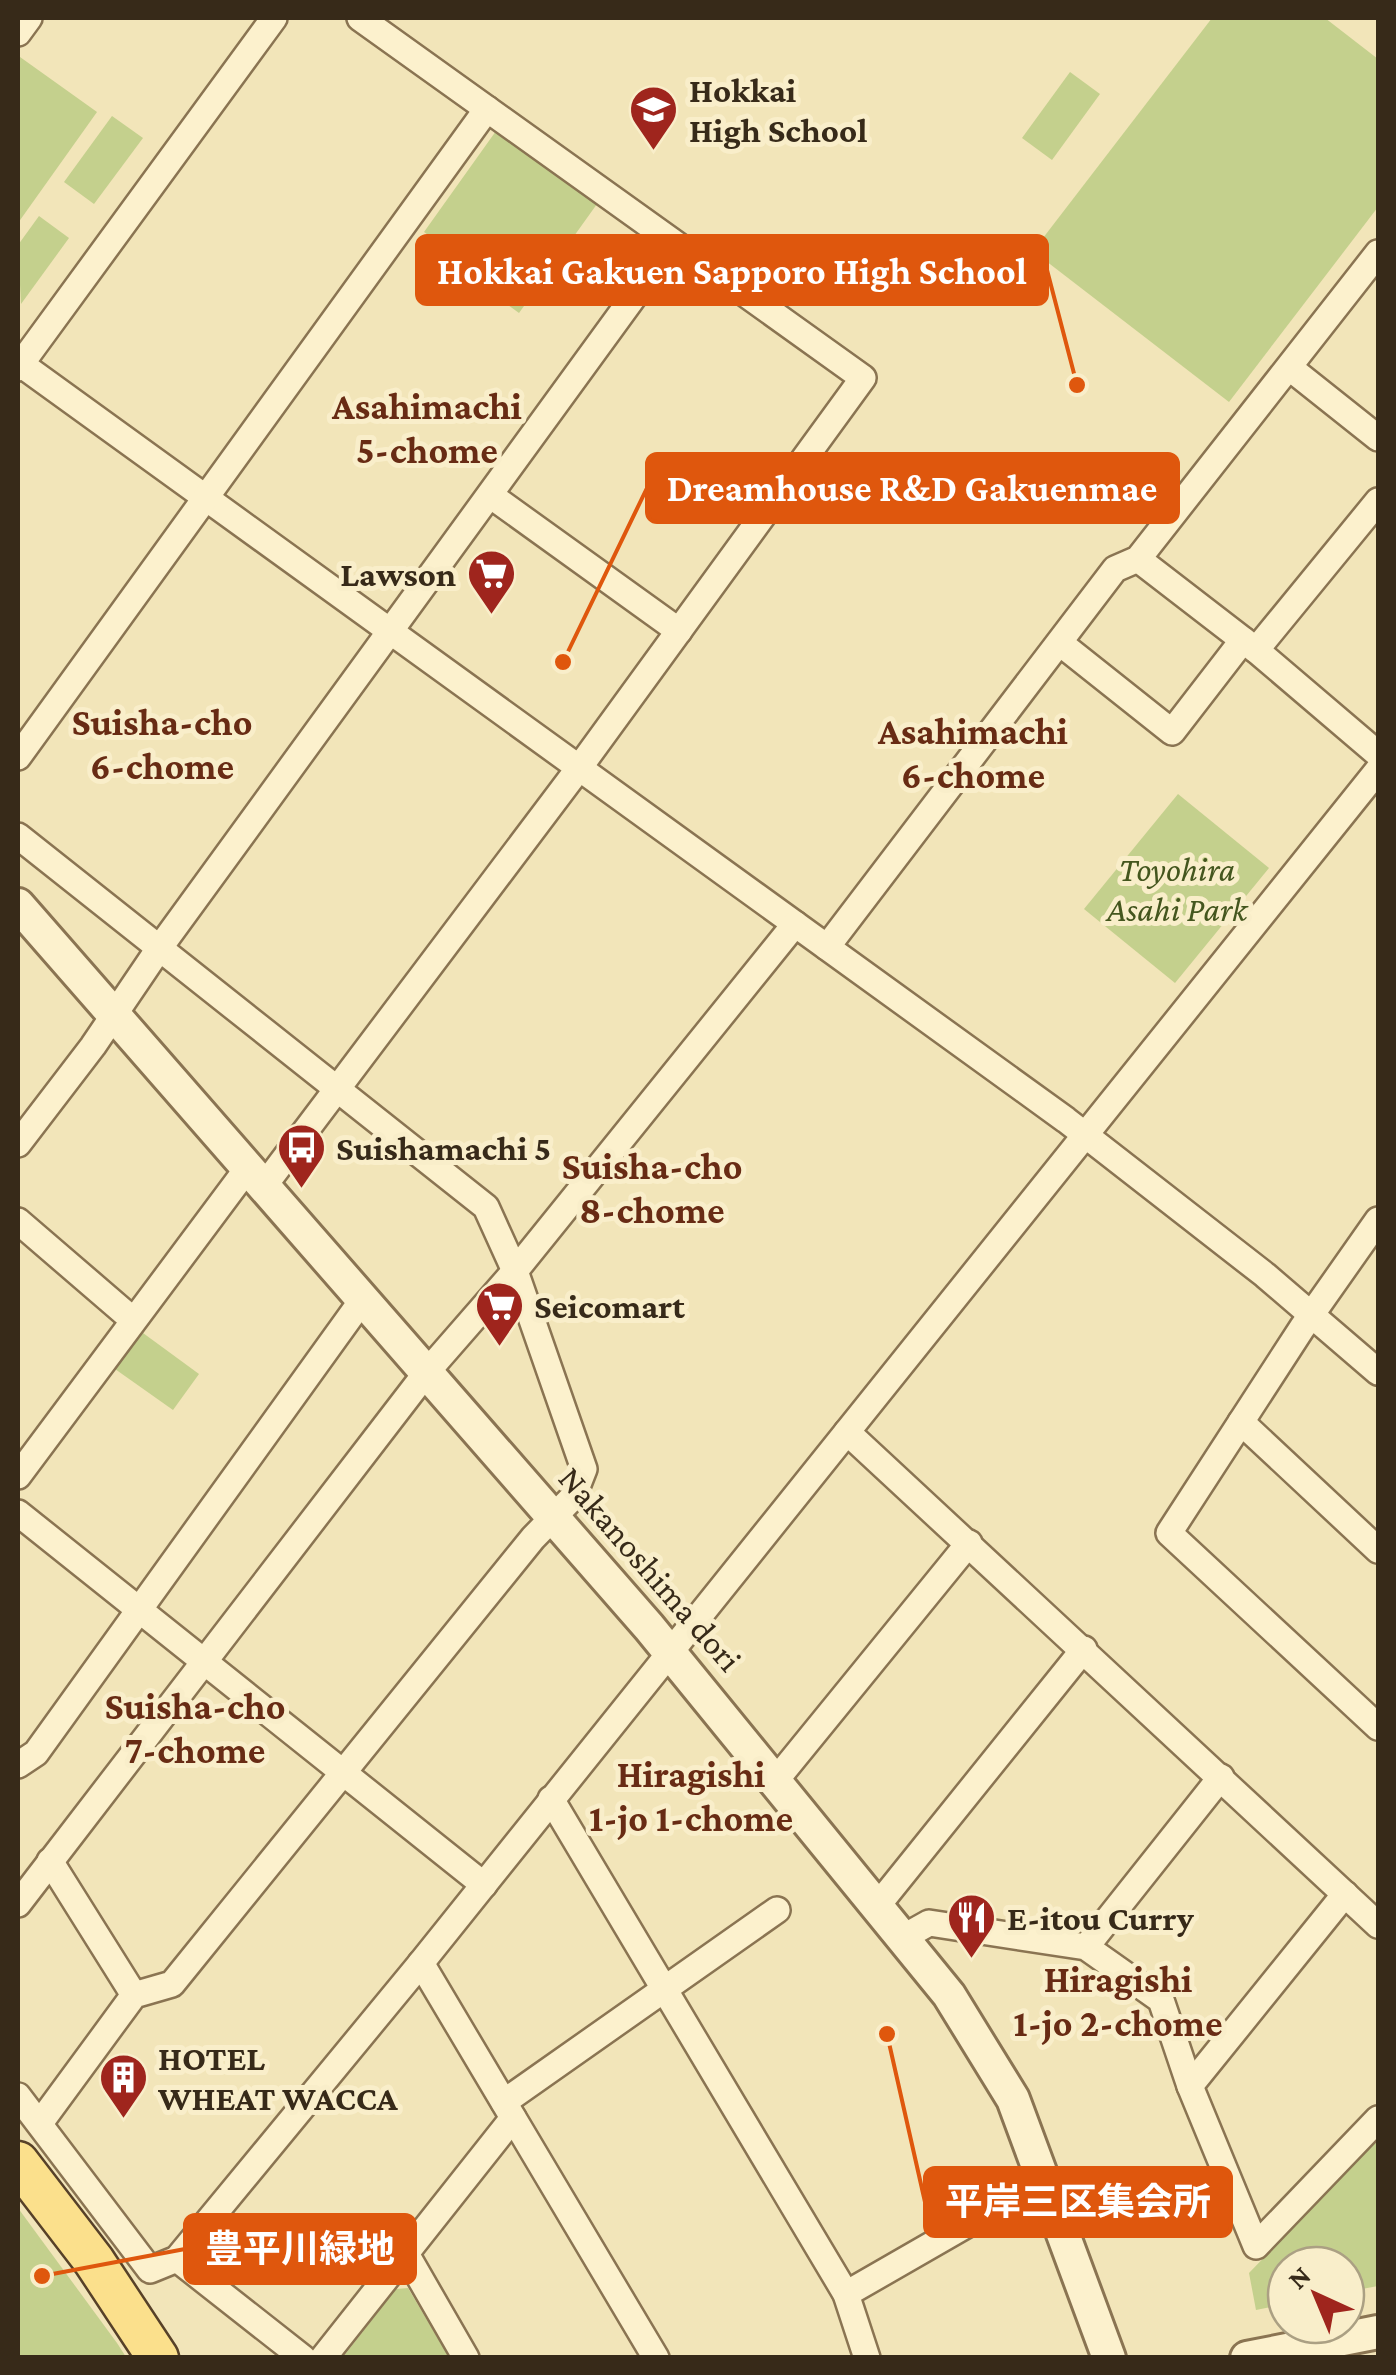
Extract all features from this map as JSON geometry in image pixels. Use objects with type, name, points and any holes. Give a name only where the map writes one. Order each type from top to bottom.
[{"type":"main road","points":[[18,2162],[94,2261],[158,2358]]},
{"type":"street","points":[[18,33],[28,18]]},
{"type":"street","points":[[274,18],[18,365],[1084,1134],[1378,1372]]},
{"type":"street","points":[[18,1476],[133,1320],[256,1177],[337,1092],[580,768],[862,378],[360,18]]},
{"type":"street","points":[[18,757],[487,109]]},
{"type":"street","points":[[18,1144],[672,244]]},
{"type":"street","points":[[827,947],[1115,569],[1138,559],[1378,255]]},
{"type":"street","points":[[1290,368],[1378,438]]},
{"type":"street","points":[[490,495],[679,630]]},
{"type":"street","points":[[1060,643],[1172,732],[1378,501]]},
{"type":"street","points":[[18,2096],[150,2270],[177,2259],[421,1964],[1377,770],[1250,645],[1138,559]]},
{"type":"street","points":[[18,836],[486,1206],[515,1271],[584,1469],[573,1497],[552,1517],[172,1984],[134,1994],[40,2124]]},
{"type":"street","name":"Nakanoshima dori","points":[[18,905],[669,1651],[904,1937],[996,2066],[1046,2180],[1109,2358]]},
{"type":"street","points":[[18,1904],[426,1374],[515,1271],[795,924]]},
{"type":"street","points":[[1378,1220],[1311,1314],[1169,1533],[1378,1727]]},
{"type":"street","points":[[18,1221],[133,1320]]},
{"type":"street","points":[[18,1765],[36,1753],[363,1299]]},
{"type":"street","points":[[1240,1422],[1378,1550]]},
{"type":"street","points":[[846,1432],[1378,1925]]},
{"type":"street","points":[[18,1513],[484,1884]]},
{"type":"street","points":[[776,1780],[969,1543]]},
{"type":"street","points":[[878,1906],[1084,1650]]},
{"type":"street","points":[[1086,1947],[1220,1777]]},
{"type":"street","points":[[552,1800],[846,2294],[868,2358]]},
{"type":"street","points":[[50,1861],[134,1994]]},
{"type":"street","points":[[1190,2086],[1346,1894]]},
{"type":"street","points":[[324,2358],[509,2110],[664,1989],[777,1910]]},
{"type":"street","points":[[904,1937],[929,1922],[1086,1947],[1162,2000],[1190,2086],[1256,2246],[1378,2119]]},
{"type":"street","points":[[421,1964],[656,2358]]},
{"type":"street","points":[[846,2294],[1046,2180]]},
{"type":"street","points":[[405,2252],[466,2358]]},
{"type":"street","points":[[177,2259],[303,2358]]},
{"type":"street","points":[[1248,2358],[1378,2332]]},
{"type":"green space","points":[[1212,18],[1325,18],[1378,59],[1378,207],[1229,402],[1033,251]]},
{"type":"green space","points":[[20,57],[97,112],[18,223],[18,60]]},
{"type":"green space","points":[[1070,72],[1100,94],[1052,160],[1022,138]]},
{"type":"green space","points":[[112,116],[143,138],[94,204],[64,182]]},
{"type":"green space","points":[[496,131],[597,204],[519,313],[490,292],[496,283],[424,232]]},
{"type":"green space","points":[[39,216],[69,238],[21,304],[18,245]]},
{"type":"green space","name":"Toyohira Asahi Park","points":[[1178,794],[1269,868],[1175,983],[1084,909]]},
{"type":"green space","points":[[143,1333],[199,1374],[173,1410],[115,1369]]},
{"type":"green space","points":[[1378,2140],[1378,2286],[1366,2288],[1366,2245],[1276,2245]]},
{"type":"green space","points":[[18,2208],[117,2343],[126,2357],[18,2357]]},
{"type":"green space","points":[[1266,2255],[1266,2308],[1256,2310],[1249,2273]]},
{"type":"green space","points":[[408,2288],[449,2357],[343,2357],[396,2289]]},
{"type":"place","name":"Hokkai High School","points":[[654,152]]},
{"type":"place","name":"Hokkai Gakuen Sapporo High School","points":[[1077,385]]},
{"type":"place","name":"Lawson","points":[[491,616]]},
{"type":"place","name":"Dreamhouse R&D Gakuenmae","points":[[563,662]]},
{"type":"place","name":"Suishamachi 5","points":[[301,1190]]},
{"type":"place","name":"Seicomart","points":[[499,1348]]},
{"type":"place","name":"E-itou Curry","points":[[972,1960]]},
{"type":"place","name":"平岸三区集会所","points":[[887,2034]]},
{"type":"place","name":"HOTEL WHEAT WACCA","points":[[123,2120]]},
{"type":"place","name":"豊平川緑地","points":[[42,2276]]},
{"type":"district","name":"Asahimachi 5-chome","points":[[427,428]]},
{"type":"district","name":"Suisha-cho 6-chome","points":[[162,744]]},
{"type":"district","name":"Asahimachi 6-chome","points":[[973,753]]},
{"type":"district","name":"Suisha-cho 8-chome","points":[[652,1188]]},
{"type":"district","name":"Suisha-cho 7-chome","points":[[195,1728]]},
{"type":"district","name":"Hiragishi 1-jo 1-chome","points":[[691,1796]]},
{"type":"district","name":"Hiragishi 1-jo 2-chome","points":[[1118,2001]]}]
